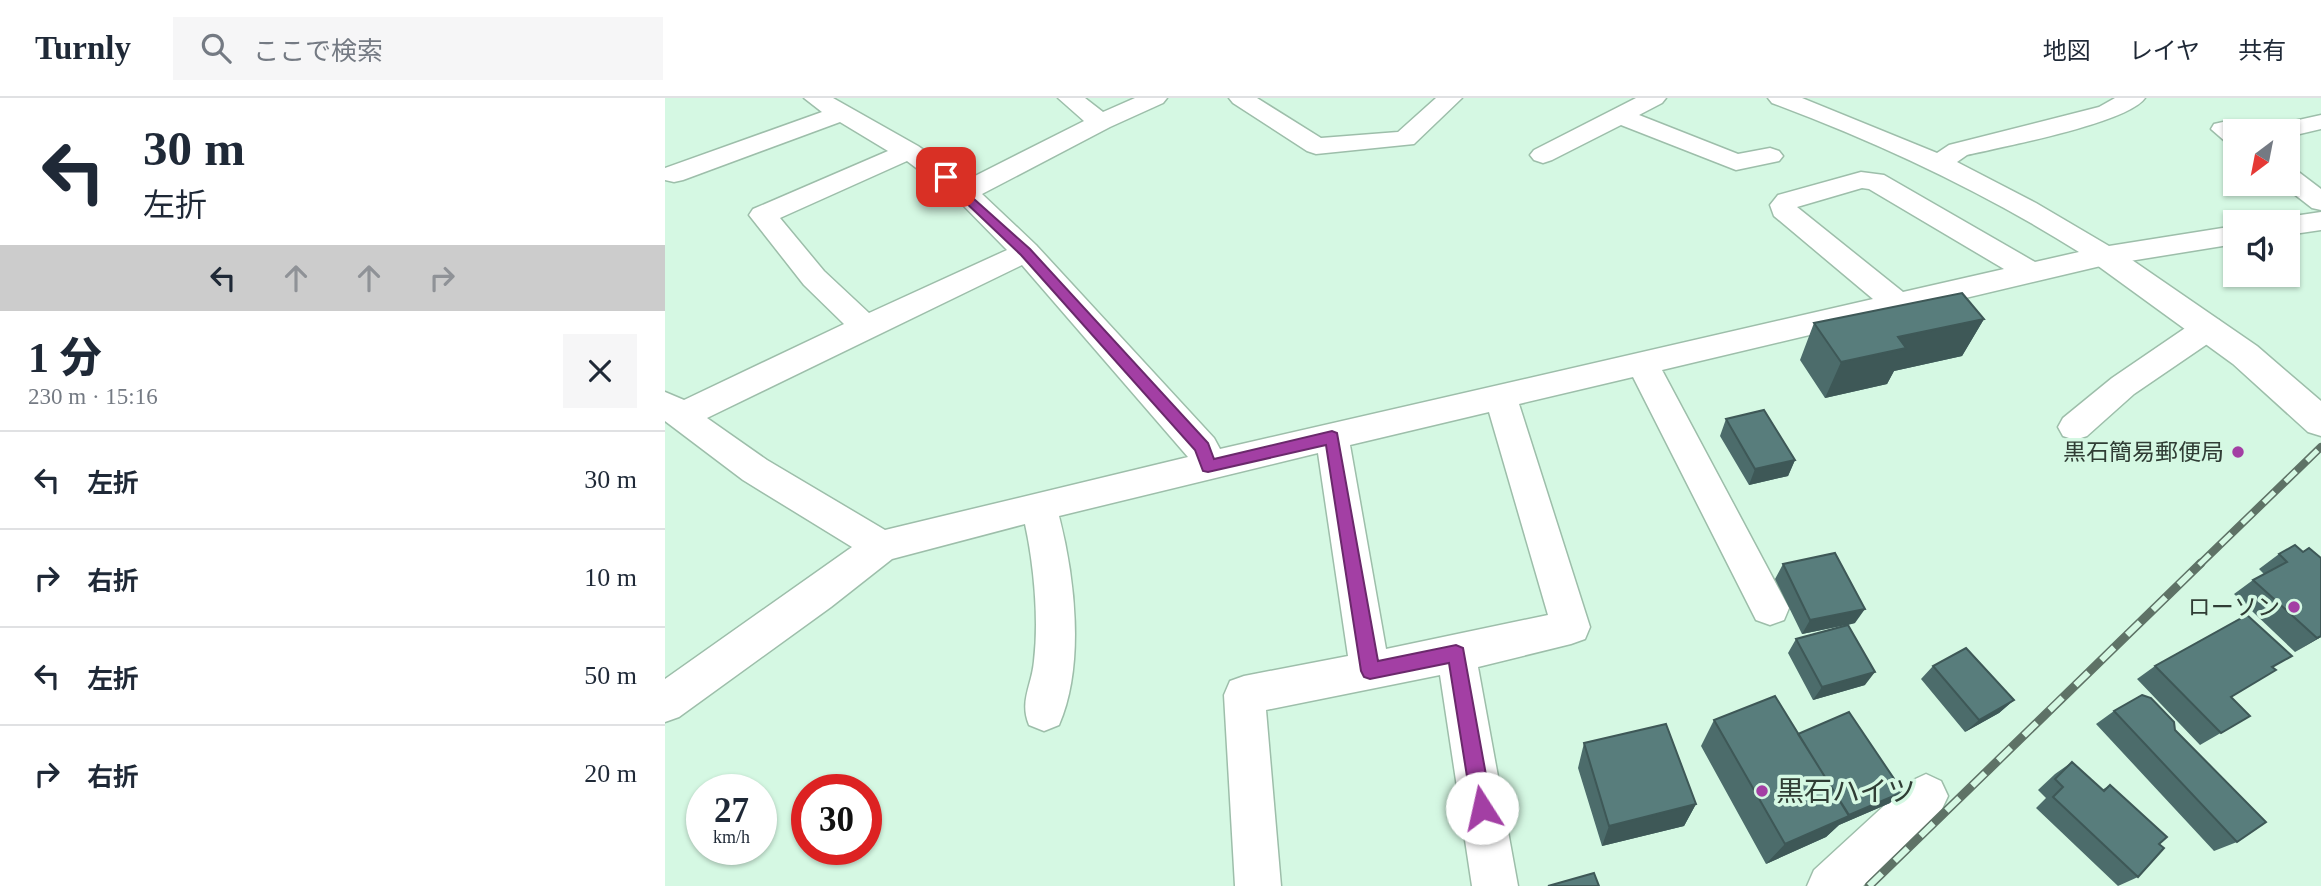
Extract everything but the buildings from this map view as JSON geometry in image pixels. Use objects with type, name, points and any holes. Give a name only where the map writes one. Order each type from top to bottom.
[{"type":"street","points":[[816,98],[908,151],[965,192],[1026,252],[1202,447],[1208,466]]},
{"type":"street","points":[[1070,98],[1101,122]]},
{"type":"street","points":[[965,192],[1101,122],[1155,98]]},
{"type":"street","points":[[1241,98],[1316,146],[1405,139],[1450,98]]},
{"type":"street","points":[[1543,155],[1654,98]]},
{"type":"street","points":[[1780,98],[1848,122],[1941,162],[2050,220],[2245,355],[2321,422]]},
{"type":"street","points":[[1941,162],[1958,150],[2108,112],[2133,98]]},
{"type":"street","points":[[674,174],[841,113]]},
{"type":"street","points":[[1620,116],[1736,162],[1770,156]]},
{"type":"street","points":[[2300,127],[2321,122]]},
{"type":"street","points":[[865,327],[814,278],[763,215],[908,151]]},
{"type":"street","points":[[1897,303],[1784,210],[1783,205],[1787,201],[1861,180],[1875,181],[2030,272]]},
{"type":"street","points":[[2300,186],[2321,202]]},
{"type":"street","points":[[2300,224],[2321,220]]},
{"type":"street","points":[[666,702],[818,595],[881,546],[1039,506],[2030,272],[2105,256],[2223,237]]},
{"type":"street","points":[[673,410],[865,327],[1026,252]]},
{"type":"street","points":[[2075,428],[2123,386],[2208,328]]},
{"type":"street","points":[[1642,363],[1770,608]]},
{"type":"street","points":[[1258,886],[1244,695],[1456,654],[1571,627],[1501,397]]},
{"type":"street","points":[[673,410],[755,470],[881,546]]},
{"type":"street","points":[[1332,437],[1370,671]]},
{"type":"street","points":[[1039,506],[1052,561],[1053,586],[1054,661],[1044,712]]},
{"type":"street","points":[[1456,654],[1495,886]]},
{"type":"street","points":[[1830,886],[1926,796]]},
{"type":"railway","points":[[2199,565],[2321,447]]},
{"type":"railway","points":[[1869,886],[2201,563]]},
{"type":"place","name":"黒石簡易郵便局","points":[[2238,452]]},
{"type":"place","name":"ローソン","points":[[2294,607]]},
{"type":"place","name":"黒石ハイツ","points":[[1762,791]]},
{"type":"route","points":[[946,177],[1026,252],[1134,371],[1202,447],[1208,466],[1332,437],[1370,671],[1456,654],[1482,808]]}]
